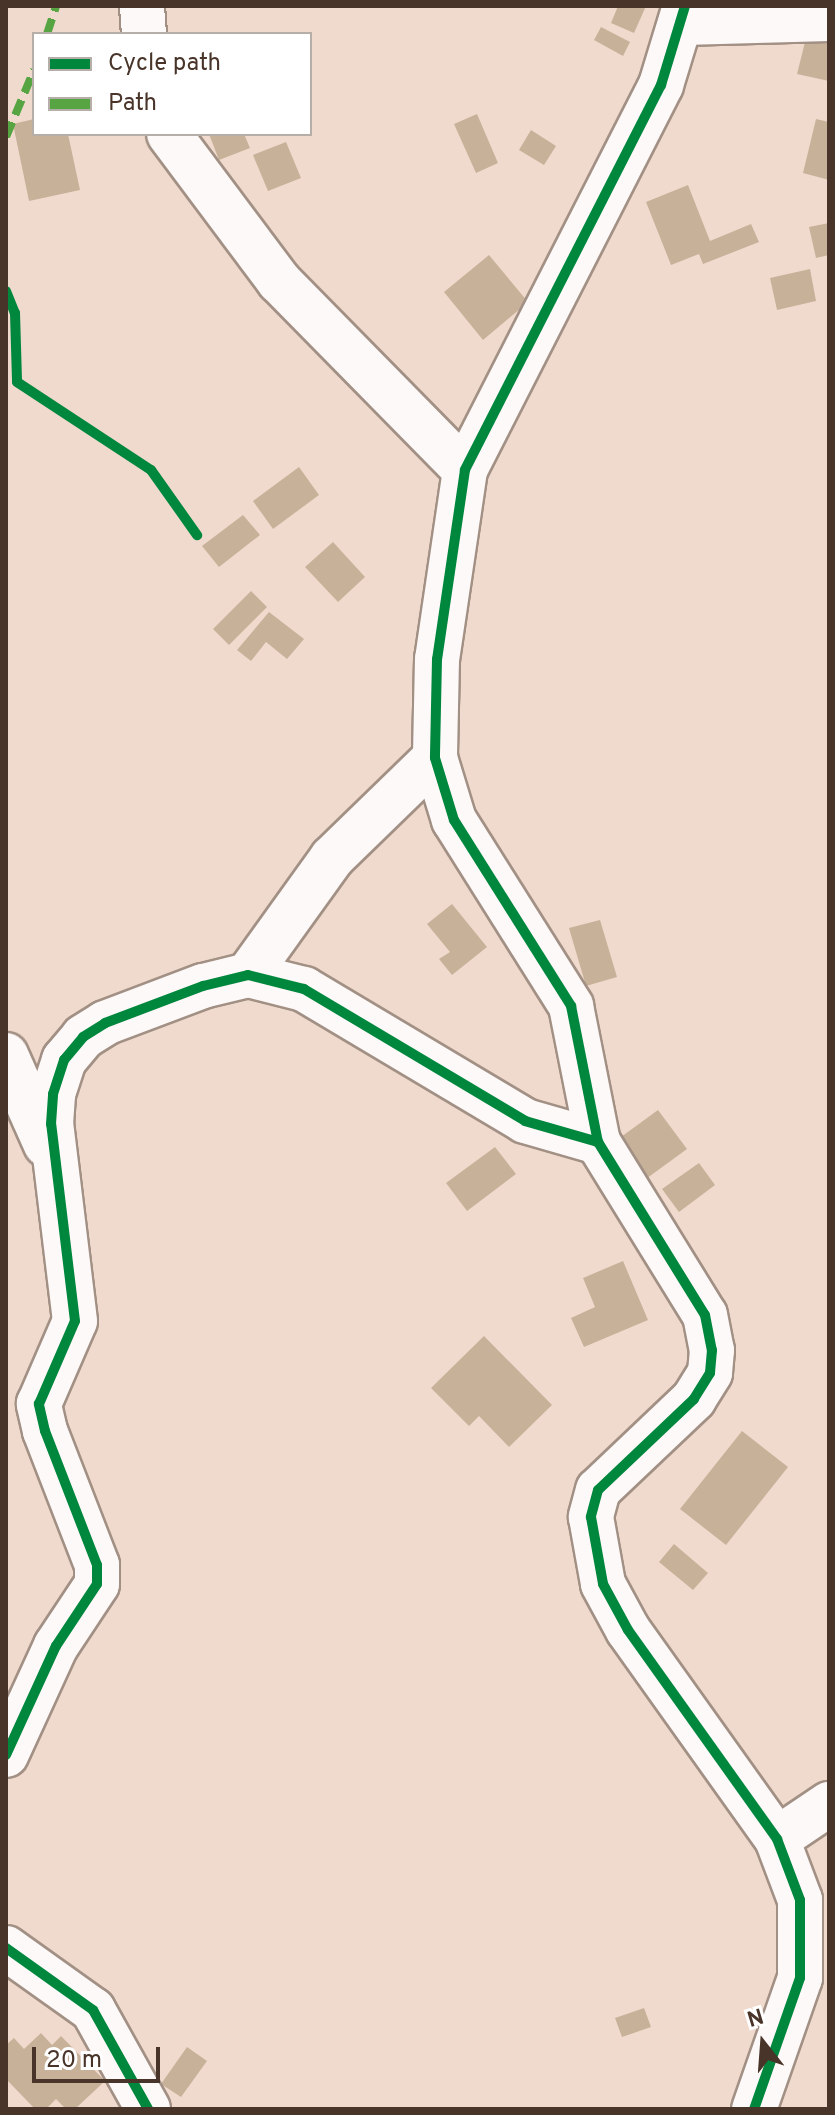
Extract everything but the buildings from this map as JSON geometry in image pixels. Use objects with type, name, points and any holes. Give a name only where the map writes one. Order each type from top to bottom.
[{"type":"street","points":[[142,6],[144,32]]},
{"type":"street","points":[[754,2109],[796,1992],[804,1945],[800,1900],[777,1839],[628,1630],[603,1584],[594,1550],[591,1517],[598,1490],[694,1399],[710,1373],[712,1350],[705,1315],[689,1282],[598,1142],[571,1006],[454,820],[435,758],[437,659],[465,470],[661,85],[684,15],[829,19]]},
{"type":"street","points":[[170,136],[279,281],[465,470]]},
{"type":"street","points":[[248,975],[339,849],[435,758]]},
{"type":"street","points":[[6,1755],[56,1646],[97,1584],[97,1565],[45,1431],[39,1404],[75,1321],[69,1248],[53,1162],[53,1094],[64,1060],[83,1037],[105,1023],[203,986],[248,975],[304,989],[525,1121],[598,1142]]},
{"type":"street","points":[[6,1055],[53,1162]]},
{"type":"street","points":[[777,1839],[829,1804]]},
{"type":"street","points":[[6,1948],[93,2010],[148,2109]]},
{"type":"marked path","points":[[48,32],[56,6]]},
{"type":"marked path","points":[[6,137],[32,75]]},
{"type":"cycle path","points":[[685,6],[661,85],[465,470],[437,659],[435,758],[454,820],[571,1006],[598,1142],[705,1315],[712,1350],[710,1373],[694,1399],[598,1490],[591,1517],[603,1584],[628,1630],[777,1839],[800,1900],[800,1978],[754,2109]]},
{"type":"cycle path","points":[[6,291],[15,313],[17,382],[151,470],[197,535]]},
{"type":"cycle path","points":[[6,1755],[56,1646],[97,1584],[97,1565],[45,1431],[39,1404],[75,1321],[51,1124],[53,1094],[64,1060],[83,1037],[105,1023],[203,986],[248,975],[304,989],[525,1121],[598,1142]]},
{"type":"cycle path","points":[[6,1948],[93,2010],[148,2109]]}]
